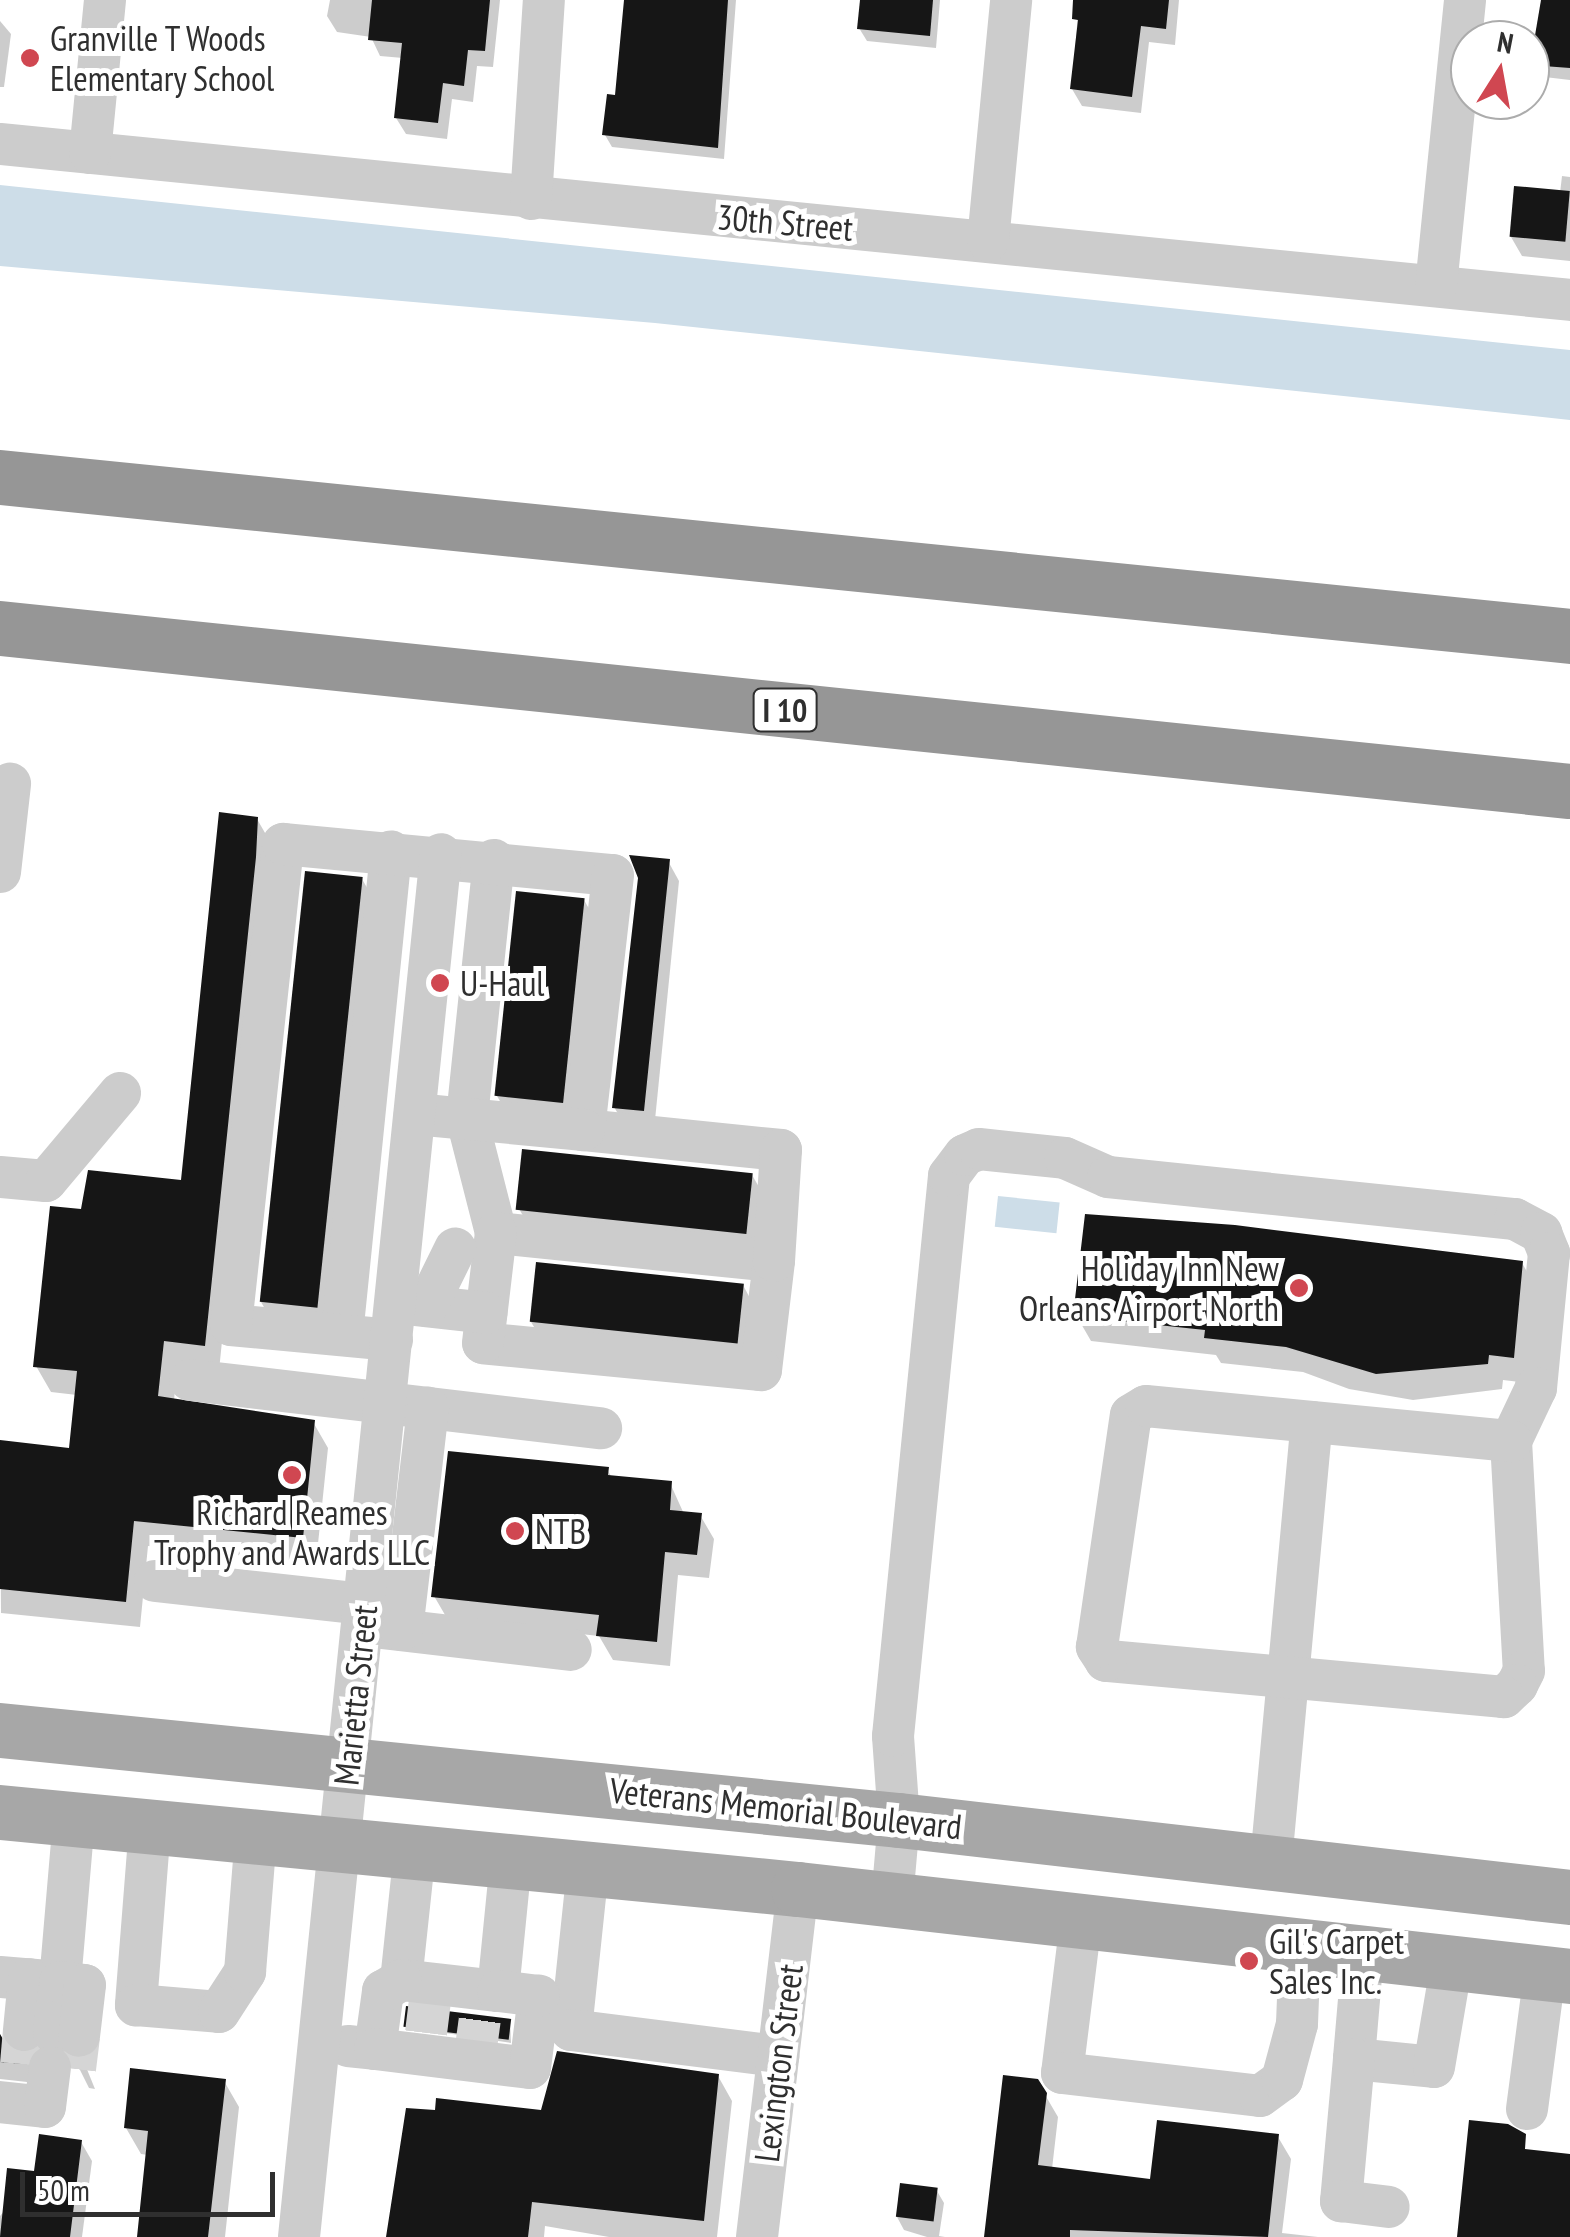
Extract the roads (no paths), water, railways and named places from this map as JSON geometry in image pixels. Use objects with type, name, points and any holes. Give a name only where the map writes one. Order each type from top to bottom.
[{"type":"highway","points":[[0,477],[1570,636]]},
{"type":"highway","name":"I 10","points":[[0,628],[1570,791]]},
{"type":"main road","name":"Veterans Memorial Boulevard","points":[[0,1730],[899,1820],[1570,1897]]},
{"type":"main road","points":[[0,1812],[798,1889],[1557,1974]]},
{"type":"street","points":[[90,153],[105,0]]},
{"type":"street","points":[[530,199],[544,0]]},
{"type":"street","points":[[988,241],[1011,0]]},
{"type":"street","points":[[1436,286],[1465,0]]},
{"type":"street","name":"30th Street","points":[[0,144],[1570,300]]},
{"type":"street","points":[[0,872],[10,784]]},
{"type":"street","points":[[486,1313],[405,1317],[342,1335],[230,1325],[283,844],[442,854],[613,875],[584,1130]]},
{"type":"street","points":[[342,1335],[391,851]]},
{"type":"street","name":"Marietta Street","points":[[299,2237],[349,1762],[377,1620],[386,1403],[405,1317],[415,1114],[442,854]]},
{"type":"street","points":[[405,1317],[472,1237],[485,1189],[466,1119],[494,860]]},
{"type":"street","points":[[0,1177],[46,1181],[120,1093]]},
{"type":"street","points":[[415,1114],[781,1150],[774,1262],[760,1370],[483,1343],[486,1313],[472,1237]]},
{"type":"street","points":[[892,1900],[899,1820],[895,1717],[949,1176],[965,1154],[979,1149],[1065,1158],[1108,1177],[1528,1223],[1549,1253],[1536,1388],[1511,1440],[1524,1671],[1504,1697],[1120,1666],[1106,1661],[1097,1647],[1124,1424],[1146,1406],[1511,1440]]},
{"type":"street","points":[[472,1237],[774,1262]]},
{"type":"street","points":[[190,1380],[601,1428]]},
{"type":"street","points":[[377,1620],[428,1408]]},
{"type":"street","points":[[1270,1861],[1312,1422]]},
{"type":"street","points":[[154,1581],[571,1650]]},
{"type":"street","points":[[41,2068],[30,1979],[74,1818]]},
{"type":"street","points":[[150,1826],[136,2005],[219,2012],[246,1972],[256,1835]]},
{"type":"street","points":[[414,1850],[423,2009]]},
{"type":"street","points":[[498,1990],[511,1860]]},
{"type":"street","points":[[588,1868],[571,2030],[778,2056]]},
{"type":"street","name":"Lexington Street","points":[[758,2237],[798,1889]]},
{"type":"street","points":[[1081,1921],[1062,2073],[1260,2096],[1282,2080],[1297,2024],[1300,1946]]},
{"type":"street","points":[[1364,1953],[1342,2201],[1389,2206]]},
{"type":"street","points":[[1354,2059],[1434,2067],[1452,1962]]},
{"type":"street","points":[[1528,2109],[1557,1974]]},
{"type":"street","points":[[30,1979],[85,1985],[41,2068]]},
{"type":"street","points":[[318,2042],[375,2050],[423,2009],[498,1990],[539,1996],[530,2068],[423,2009],[383,1991],[375,2050]]},
{"type":"tunnel","points":[[474,2062],[484,1989]]},
{"type":"tunnel","points":[[426,2033],[431,1995]]},
{"type":"tunnel","points":[[21,2064],[24,2030]]},
{"type":"tunnel","points":[[75,2069],[79,2036]]},
{"type":"place","name":"Granville T Woods Elementary School","points":[[30,58]]},
{"type":"place","name":"U-Haul","points":[[440,983]]},
{"type":"place","name":"Holiday Inn New Orleans Airport North","points":[[1299,1288]]},
{"type":"place","name":"Richard Reames Trophy and Awards LLC","points":[[292,1475]]},
{"type":"place","name":"NTB","points":[[515,1531]]},
{"type":"place","name":"Gil's Carpet Sales Inc.","points":[[1249,1961]]}]
